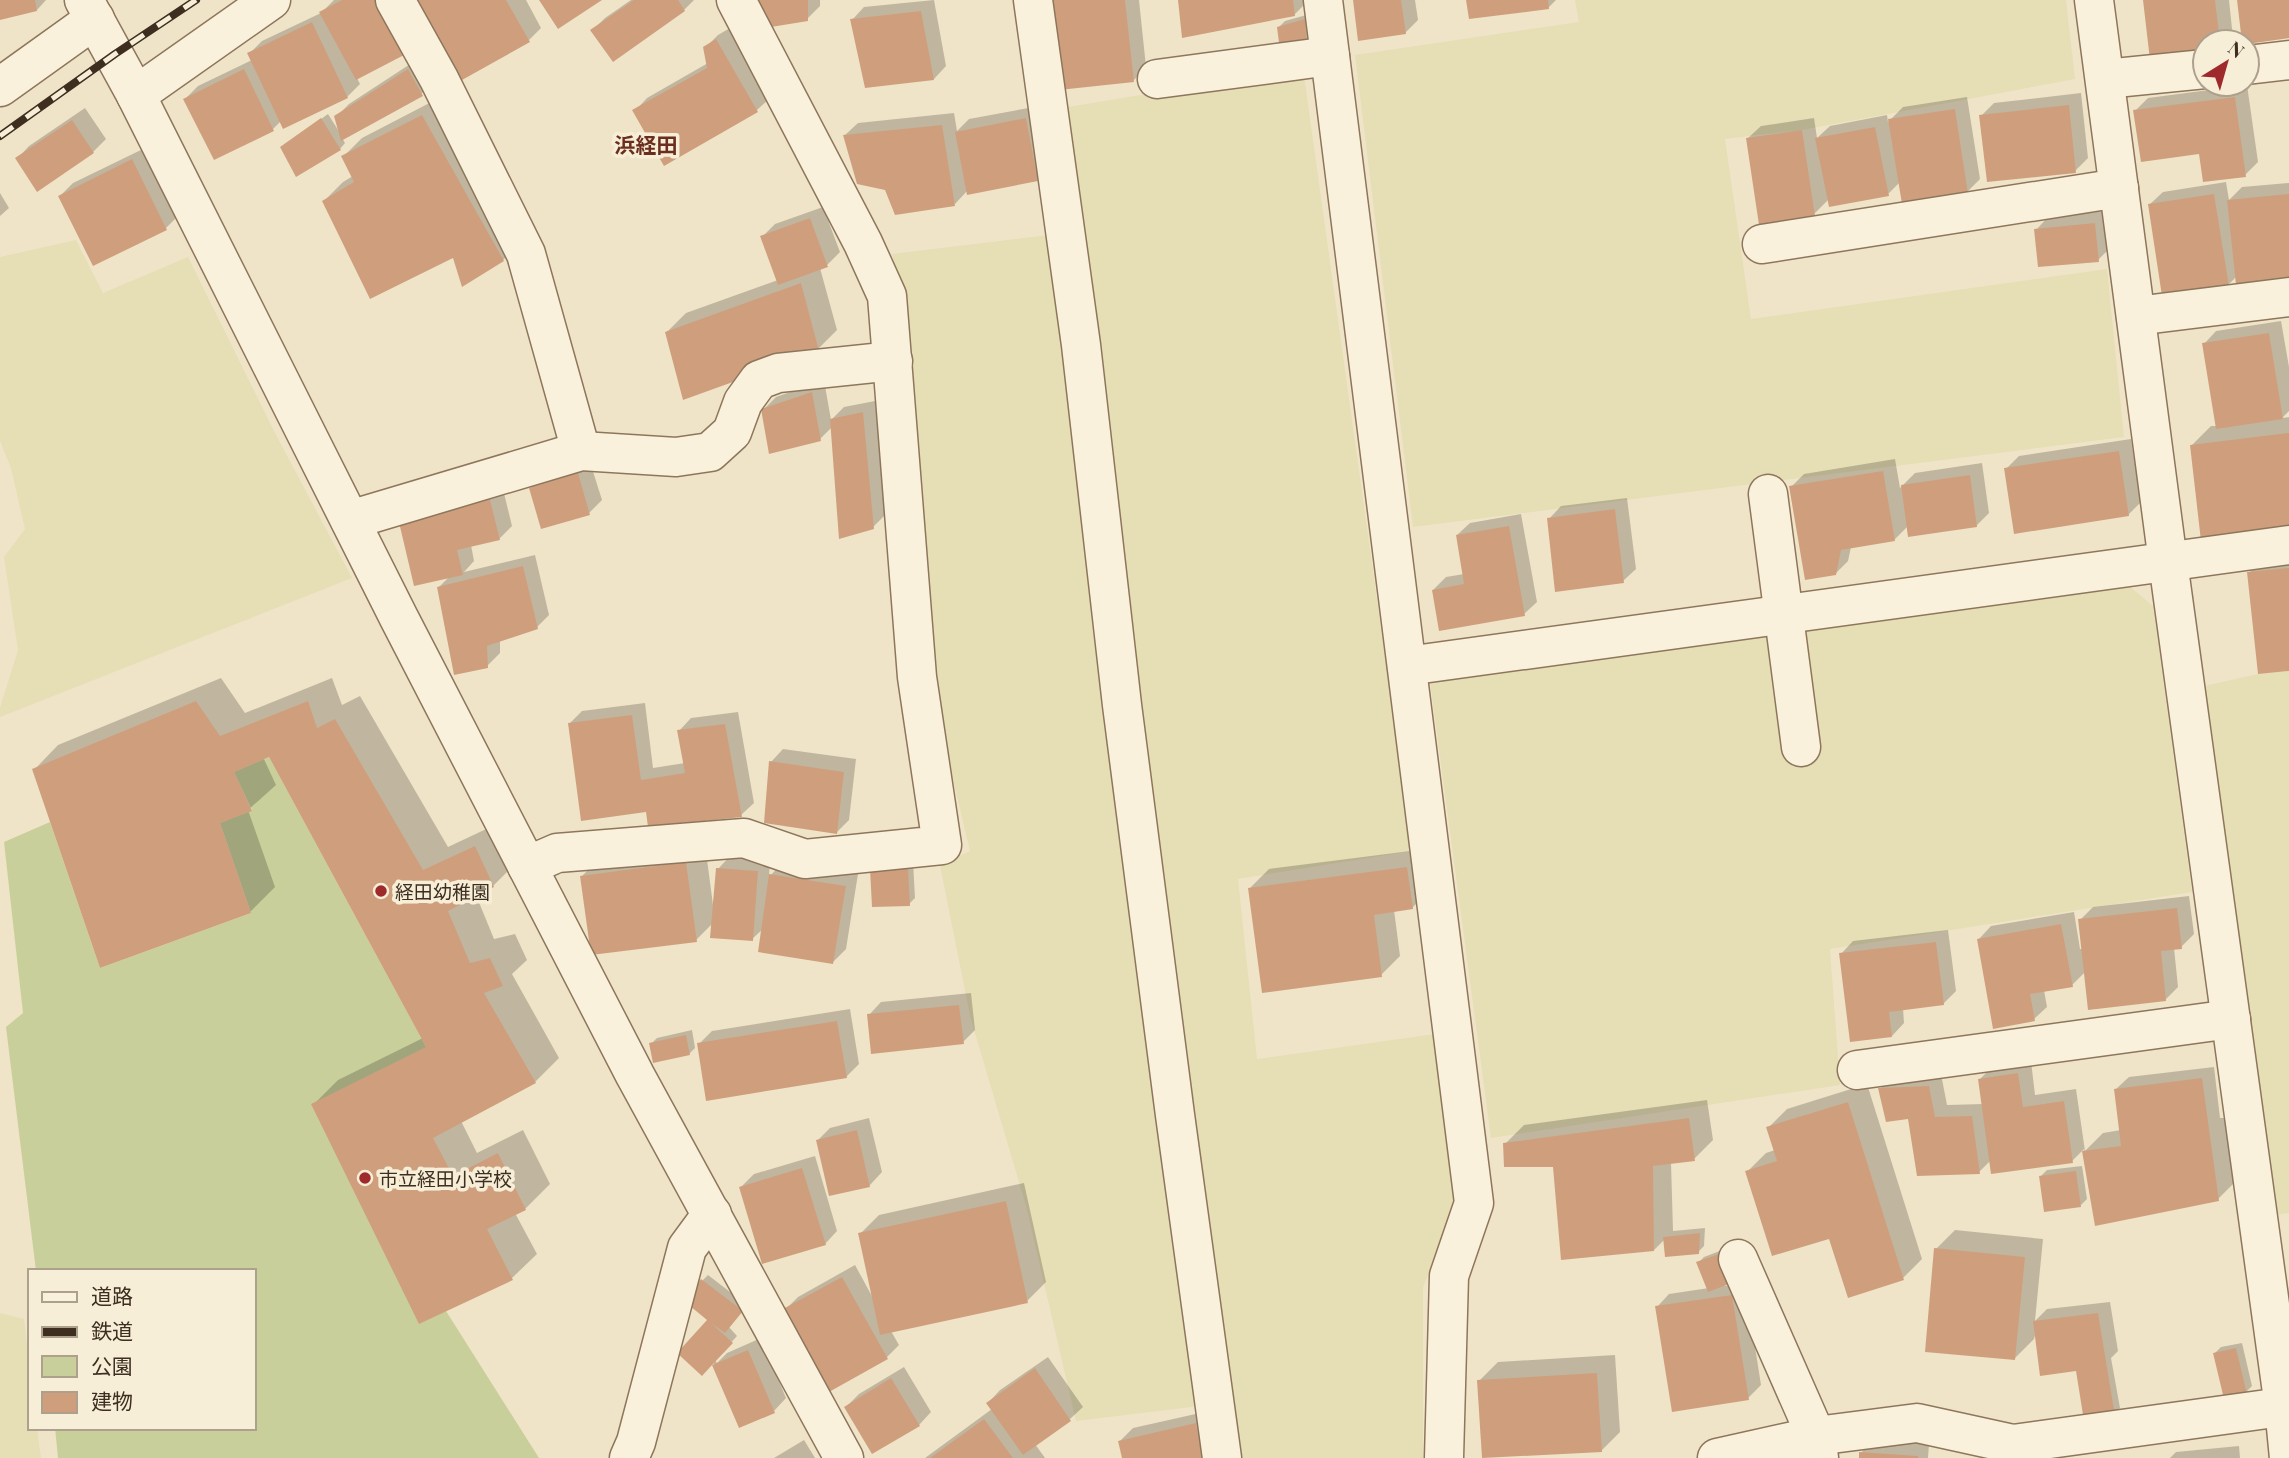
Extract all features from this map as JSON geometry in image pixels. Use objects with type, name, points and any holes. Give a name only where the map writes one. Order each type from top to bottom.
[{"type":"street","points":[[136,95],[271,0]]},
{"type":"street","points":[[395,0],[439,79],[526,254],[582,451]]},
{"type":"street","points":[[527,866],[557,853],[744,838],[805,859],[942,845],[917,677],[887,296],[863,243],[736,0]]},
{"type":"street","points":[[1033,0],[1081,345],[1135,801],[1222,1458]]},
{"type":"street","points":[[1323,0],[1474,1203],[1448,1276],[1444,1458]]},
{"type":"street","points":[[2094,0],[2168,562],[2287,1407],[2289,1458]]},
{"type":"street","points":[[0,87],[89,9],[136,95],[350,520],[635,1075],[844,1458]]},
{"type":"street","points":[[1157,79],[1330,56]]},
{"type":"street","points":[[2261,63],[2289,60]]},
{"type":"street","points":[[2105,79],[2191,70]]},
{"type":"street","points":[[1762,244],[2119,188]]},
{"type":"street","points":[[2136,316],[2289,297]]},
{"type":"street","points":[[350,520],[582,451],[677,457],[710,452],[732,432],[743,402],[759,380],[778,373],[893,361]]},
{"type":"street","points":[[1768,494],[1801,747]]},
{"type":"street","points":[[1408,666],[2289,545]]},
{"type":"street","points":[[1857,1070],[2231,1019]]},
{"type":"street","points":[[629,1458],[636,1442],[687,1248],[712,1214]]},
{"type":"street","points":[[1738,1259],[1817,1447]]},
{"type":"street","points":[[1717,1458],[1817,1447],[1917,1423],[2013,1444],[2287,1407]]},
{"type":"shaded area","points":[[1575,0],[2066,0],[2075,79],[1802,130],[1725,139],[1751,319],[2107,269],[2124,437],[1413,527],[1355,55],[1579,22]]},
{"type":"shaded area","points":[[1303,68],[1412,851],[1238,879],[1257,1059],[1435,1034],[1458,1191],[1423,1288],[1423,1458],[1217,1458],[1208,1405],[1076,1421],[1026,1206],[970,1016],[940,865],[970,851],[940,725],[901,293],[892,254],[1056,234],[1044,111]]},
{"type":"shaded area","points":[[76,240],[103,293],[188,257],[274,431],[352,578],[0,717],[0,708],[18,650],[4,557],[25,529],[11,468],[0,441],[0,257]]},
{"type":"shaded area","points":[[2128,585],[2153,606],[2192,892],[1830,949],[1840,1085],[1491,1138],[1430,682]]},
{"type":"shaded area","points":[[2289,671],[2289,1213],[2273,1215],[2204,686],[2258,674]]},
{"type":"shaded area","points":[[0,1313],[24,1319],[28,1352],[28,1430],[37,1430],[41,1458],[0,1458]]},
{"type":"green space","points":[[269,757],[426,1047],[420,1323],[446,1311],[539,1458],[58,1458],[55,1430],[256,1430],[256,1269],[36,1269],[6,1027],[23,1013],[4,842],[50,822],[100,968],[251,913],[220,823],[252,810],[234,772]]},
{"type":"building","points":[[0,0],[35,0],[37,11],[0,20]]},
{"type":"building","points":[[342,0],[377,0],[406,54],[356,80],[319,12]]},
{"type":"building","points":[[417,0],[506,0],[530,42],[462,80]]},
{"type":"building","points":[[539,0],[602,0],[558,29]]},
{"type":"building","points":[[634,0],[678,0],[685,11],[613,62],[590,30]]},
{"type":"building","points":[[758,0],[808,0],[808,21],[771,27]]},
{"type":"building","points":[[1049,0],[1125,0],[1134,82],[1059,90]]},
{"type":"building","points":[[1178,0],[1293,0],[1295,16],[1182,38]]},
{"type":"building","points":[[1353,0],[1401,0],[1406,34],[1358,41]]},
{"type":"building","points":[[1466,0],[1548,0],[1549,9],[1469,19]]},
{"type":"building","points":[[2143,0],[2215,0],[2218,28],[2191,28],[2191,56],[2150,60]]},
{"type":"building","points":[[2237,0],[2289,0],[2289,38],[2261,42],[2261,28],[2240,28]]},
{"type":"building","points":[[921,11],[934,80],[865,88],[850,19]]},
{"type":"building","points":[[1305,19],[1307,46],[1280,51],[1277,27]]},
{"type":"building","points":[[312,22],[348,98],[283,129],[247,53]]},
{"type":"building","points":[[716,39],[758,112],[664,166],[632,110],[707,68],[703,47]]},
{"type":"building","points":[[244,69],[274,131],[214,160],[183,99]]},
{"type":"building","points":[[408,69],[423,96],[341,141],[334,116]]},
{"type":"building","points":[[2235,98],[2246,177],[2203,182],[2199,154],[2141,162],[2133,110]]},
{"type":"building","points":[[2069,105],[2076,173],[1987,182],[1979,115]]},
{"type":"building","points":[[1955,109],[1968,194],[1902,204],[1888,119]]},
{"type":"building","points":[[422,115],[504,261],[462,287],[453,258],[370,299],[322,201],[354,182],[341,156]]},
{"type":"building","points":[[321,118],[341,150],[296,177],[280,147]]},
{"type":"building","points":[[1026,118],[1038,181],[967,195],[955,132]]},
{"type":"building","points":[[72,120],[94,153],[37,192],[15,158]]},
{"type":"building","points":[[942,125],[955,206],[895,215],[885,190],[857,184],[843,135]]},
{"type":"building","points":[[1875,127],[1889,196],[1829,207],[1815,138]]},
{"type":"building","points":[[1802,130],[1815,216],[1759,225],[1746,138]]},
{"type":"building","points":[[132,159],[167,230],[93,266],[58,196]]},
{"type":"building","points":[[2214,194],[2229,286],[2162,296],[2148,204]]},
{"type":"building","points":[[2289,194],[2289,280],[2236,285],[2227,200]]},
{"type":"building","points":[[810,218],[828,267],[778,285],[760,236]]},
{"type":"building","points":[[2095,223],[2099,262],[2038,267],[2034,229]]},
{"type":"building","points":[[801,283],[819,351],[683,400],[665,332]]},
{"type":"building","points":[[2269,333],[2283,419],[2216,429],[2202,343]]},
{"type":"building","points":[[812,392],[821,441],[769,454],[761,409]]},
{"type":"building","points":[[863,412],[874,529],[839,539],[830,419]]},
{"type":"building","points":[[2289,433],[2289,531],[2201,541],[2190,445]]},
{"type":"building","points":[[2119,451],[2129,516],[2014,534],[2004,468]]},
{"type":"building","points":[[1883,471],[1895,541],[1841,550],[1836,575],[1805,580],[1789,486]]},
{"type":"building","points":[[578,473],[590,515],[541,529],[529,488]]},
{"type":"building","points":[[1970,475],[1977,527],[1908,537],[1901,485]]},
{"type":"building","points":[[489,496],[500,540],[457,550],[463,575],[414,586],[398,518]]},
{"type":"building","points":[[1615,509],[1624,583],[1555,592],[1547,518]]},
{"type":"building","points":[[1509,526],[1525,616],[1439,631],[1432,590],[1464,584],[1456,535]]},
{"type":"building","points":[[523,566],[538,629],[487,646],[488,668],[454,675],[437,587]]},
{"type":"building","points":[[2289,568],[2289,671],[2258,674],[2247,572]]},
{"type":"building","points":[[196,701],[220,736],[308,701],[317,728],[335,719],[423,870],[475,846],[494,887],[448,911],[470,963],[490,958],[503,986],[484,993],[536,1083],[433,1138],[453,1176],[498,1153],[526,1210],[487,1229],[513,1280],[419,1324],[311,1104],[426,1047],[269,757],[234,772],[252,811],[220,823],[251,913],[100,968],[32,769]]},
{"type":"building","points":[[632,715],[641,780],[685,773],[677,730],[725,724],[742,817],[648,827],[646,812],[581,821],[568,723]]},
{"type":"building","points":[[769,761],[844,772],[837,834],[764,823]]},
{"type":"building","points":[[686,862],[697,942],[591,955],[580,876]]},
{"type":"building","points":[[908,867],[910,906],[872,907],[870,869]]},
{"type":"building","points":[[1407,867],[1413,909],[1374,915],[1382,977],[1262,993],[1248,888]]},
{"type":"building","points":[[716,868],[758,871],[753,941],[710,938]]},
{"type":"building","points":[[769,874],[846,886],[833,964],[758,952]]},
{"type":"building","points":[[2177,908],[2182,949],[2161,951],[2166,1001],[2088,1010],[2078,919]]},
{"type":"building","points":[[2061,924],[2073,987],[2030,994],[2035,1021],[1993,1029],[1977,939]]},
{"type":"building","points":[[1936,942],[1944,1005],[1889,1012],[1892,1037],[1850,1042],[1839,953]]},
{"type":"building","points":[[959,1005],[964,1044],[871,1054],[867,1014]]},
{"type":"building","points":[[837,1021],[847,1078],[706,1101],[697,1043]]},
{"type":"building","points":[[686,1035],[690,1055],[653,1063],[649,1043]]},
{"type":"building","points":[[2018,1073],[2023,1107],[2064,1101],[2073,1163],[1991,1174],[1978,1079]]},
{"type":"building","points":[[2202,1078],[2219,1201],[2095,1226],[2082,1151],[2121,1146],[2114,1089]]},
{"type":"building","points":[[1929,1086],[1935,1117],[1972,1116],[1980,1174],[1917,1176],[1908,1119],[1886,1122],[1878,1088]]},
{"type":"building","points":[[1848,1102],[1904,1280],[1848,1298],[1829,1239],[1772,1256],[1745,1171],[1777,1161],[1766,1127]]},
{"type":"building","points":[[1689,1118],[1695,1161],[1653,1166],[1654,1251],[1561,1260],[1553,1167],[1504,1167],[1503,1143]]},
{"type":"building","points":[[857,1130],[870,1187],[829,1196],[816,1140]]},
{"type":"building","points":[[802,1168],[826,1245],[762,1264],[739,1187]]},
{"type":"building","points":[[2076,1171],[2081,1207],[2044,1212],[2039,1176]]},
{"type":"building","points":[[1006,1201],[1028,1303],[880,1335],[858,1233]]},
{"type":"building","points":[[1700,1233],[1699,1254],[1665,1257],[1663,1237]]},
{"type":"building","points":[[1934,1248],[2025,1257],[2015,1360],[1925,1352]]},
{"type":"building","points":[[1719,1254],[1729,1284],[1708,1292],[1696,1262]]},
{"type":"building","points":[[842,1277],[888,1359],[829,1392],[783,1309]]},
{"type":"building","points":[[701,1279],[743,1311],[725,1333],[711,1323],[733,1343],[702,1376],[677,1353],[707,1320],[684,1301]]},
{"type":"building","points":[[1732,1295],[1749,1400],[1672,1412],[1655,1306]]},
{"type":"building","points":[[2098,1313],[2115,1416],[2084,1421],[2076,1371],[2040,1376],[2033,1321]]},
{"type":"building","points":[[2236,1348],[2247,1394],[2224,1399],[2213,1353]]},
{"type":"building","points":[[748,1350],[775,1413],[739,1428],[712,1365]]},
{"type":"building","points":[[1035,1368],[1071,1421],[1023,1455],[986,1403]]},
{"type":"building","points":[[1597,1373],[1602,1452],[1482,1458],[1477,1380]]},
{"type":"building","points":[[891,1378],[920,1426],[872,1454],[844,1407]]},
{"type":"building","points":[[984,1419],[1013,1458],[930,1458]]},
{"type":"building","points":[[1196,1423],[1202,1458],[1122,1458],[1118,1441]]},
{"type":"building","points":[[1859,1452],[1918,1456],[1918,1458],[1859,1458]]},
{"type":"railway","points":[[0,136],[196,0]]},
{"type":"place","name":"経田幼稚園","points":[[381,891]]},
{"type":"place","name":"市立経田小学校","points":[[365,1178]]},
{"type":"district","name":"浜経田","points":[[646,144]]}]
